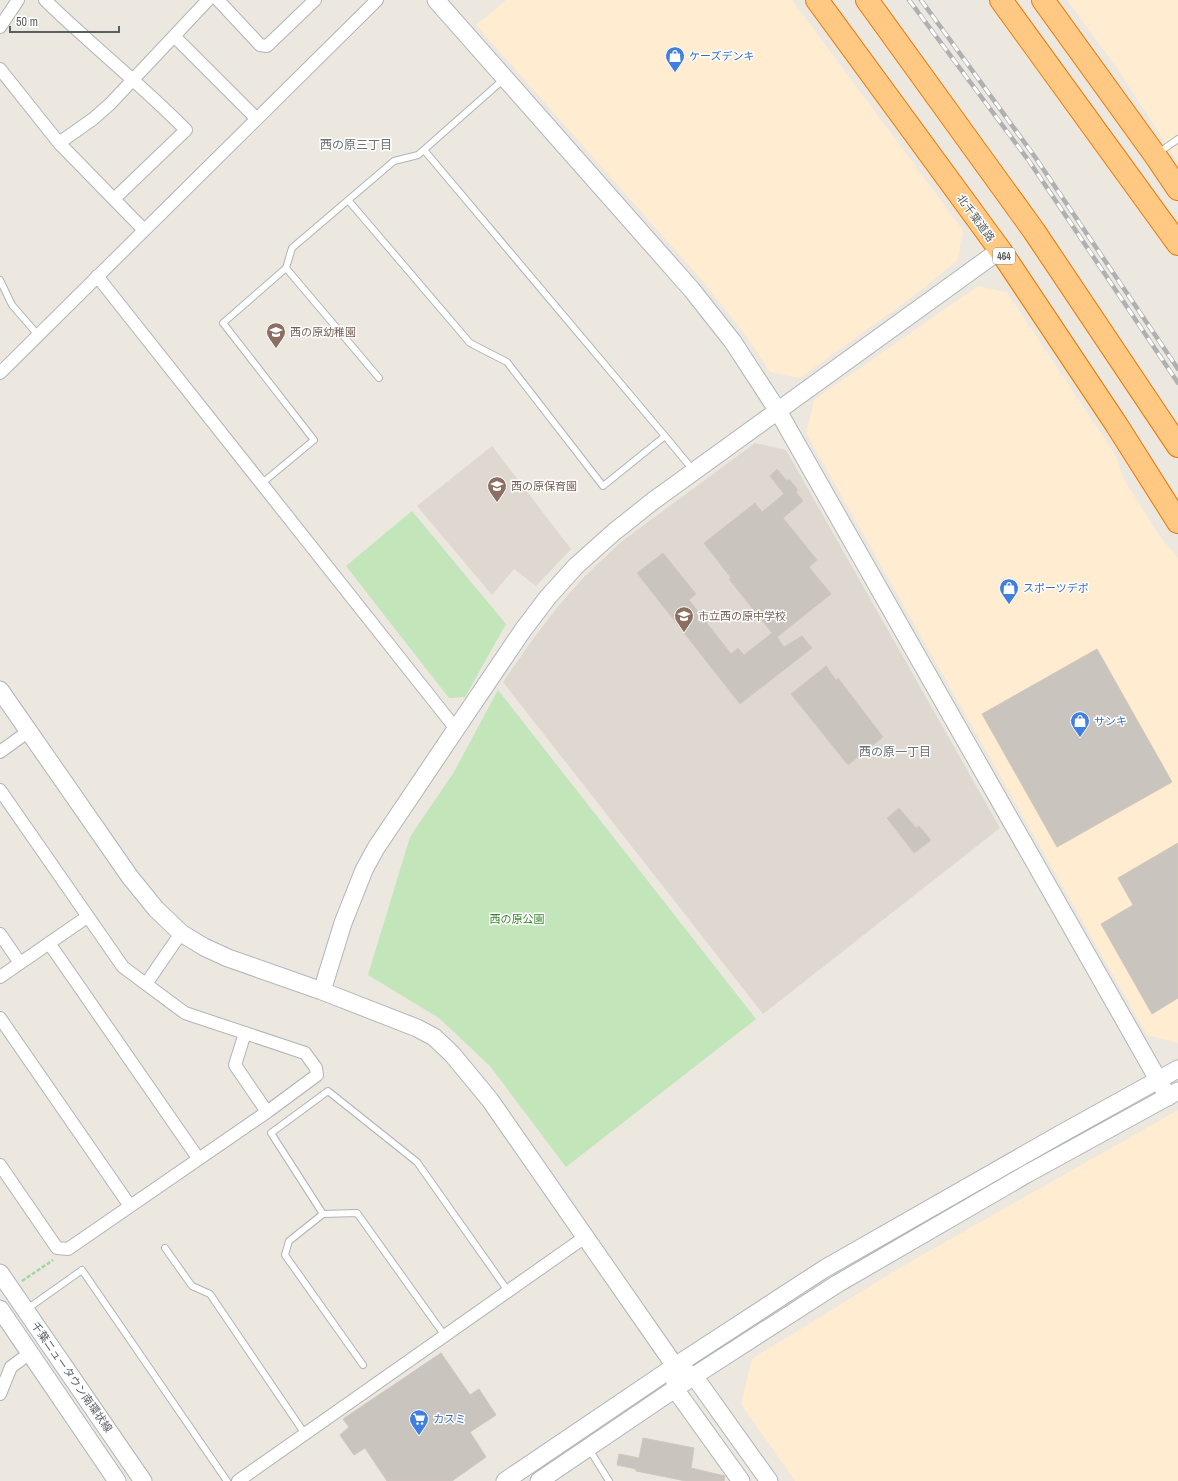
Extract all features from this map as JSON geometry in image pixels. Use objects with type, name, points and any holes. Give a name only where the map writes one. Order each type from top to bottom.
[{"type":"highway","name":"北千葉道路","points":[[817,0],[1000,250],[1116,424],[1178,522]]},
{"type":"highway","points":[[867,0],[1034,231],[1178,446]]},
{"type":"highway","points":[[1001,0],[1178,244]]},
{"type":"highway","points":[[1042,0],[1178,189]]},
{"type":"street","points":[[0,27],[18,0]]},
{"type":"street","points":[[45,0],[77,32],[160,103],[186,130],[114,199]]},
{"type":"street","points":[[59,143],[93,119],[110,104],[208,0]]},
{"type":"street","points":[[218,0],[260,44],[266,46],[315,0]]},
{"type":"street","points":[[0,373],[256,118],[377,0]]},
{"type":"street","points":[[436,0],[692,290],[713,315],[758,379],[778,411],[1158,1080],[1173,1094],[1025,1176],[838,1284],[694,1376],[539,1481]]},
{"type":"street","points":[[174,36],[256,118]]},
{"type":"street","points":[[0,69],[59,143],[144,230]]},
{"type":"street","points":[[322,991],[343,923],[364,870],[376,848],[523,630],[548,597],[576,566],[614,532],[694,471],[1000,250]]},
{"type":"street","points":[[97,276],[456,729]]},
{"type":"street","points":[[0,690],[130,877],[156,909],[181,933],[204,947],[228,958],[322,991],[417,1028],[434,1037],[452,1054],[490,1100],[675,1366],[694,1376],[769,1481]]},
{"type":"street","points":[[0,752],[29,731]]},
{"type":"street","points":[[0,790],[123,967],[185,1013],[305,1054],[316,1068],[317,1075],[267,1112],[198,1158],[68,1249],[57,1248],[0,1165]]},
{"type":"street","points":[[0,977],[87,917]]},
{"type":"street","points":[[146,984],[181,933]]},
{"type":"street","points":[[0,934],[20,963]]},
{"type":"street","points":[[49,943],[198,1158]]},
{"type":"street","points":[[0,1018],[130,1206]]},
{"type":"street","points":[[245,1033],[235,1065],[267,1112]]},
{"type":"street","points":[[505,1481],[675,1366],[824,1269],[1178,1069]]},
{"type":"street","points":[[238,1481],[585,1237]]},
{"type":"street","name":"千葉ニュータウン南環状線","points":[[0,1273],[143,1481]]},
{"type":"street","name":"千葉ニュータウン南環状線","points":[[0,1309],[117,1481]]},
{"type":"street","points":[[0,1394],[11,1367],[30,1353]]},
{"type":"street","points":[[675,1366],[675,1389],[741,1481]]},
{"type":"lane","points":[[261,484],[314,440],[223,323],[286,268],[292,248],[394,161],[418,155],[505,78]]},
{"type":"lane","points":[[1155,155],[1178,139]]},
{"type":"lane","points":[[424,150],[694,471]]},
{"type":"lane","points":[[348,200],[470,343],[507,362],[603,486],[665,436]]},
{"type":"lane","points":[[286,268],[379,378]]},
{"type":"lane","points":[[0,280],[12,305],[38,335]]},
{"type":"lane","points":[[322,1214],[271,1132],[328,1091],[417,1162],[508,1291]]},
{"type":"lane","points":[[363,1365],[285,1255],[289,1241],[322,1214],[357,1213],[445,1336]]},
{"type":"lane","points":[[164,1248],[192,1286],[210,1294],[305,1434]]},
{"type":"lane","points":[[26,1310],[82,1270],[227,1481]]},
{"type":"lane","points":[[588,1448],[609,1481]]},
{"type":"path","points":[[11,1289],[68,1249]]},
{"type":"shaded area","points":[[506,0],[792,0],[963,230],[958,260],[912,297],[800,378],[770,372],[744,333],[700,278],[476,25]]},
{"type":"shaded area","points":[[1067,0],[1178,0],[1178,162],[1116,67]]},
{"type":"shaded area","points":[[978,286],[1007,292],[1115,454],[1123,478],[1161,538],[1178,558],[1178,1043],[1147,1035],[806,433],[814,400]]},
{"type":"shaded area","points":[[755,443],[786,450],[1000,828],[763,1014],[503,682],[559,605],[585,576],[621,542]]},
{"type":"shaded area","points":[[492,446],[571,549],[536,586],[514,569],[492,595],[417,506]]},
{"type":"shaded area","points":[[1178,1110],[1178,1481],[795,1481],[741,1404],[752,1359],[903,1266]]},
{"type":"green space","points":[[412,511],[506,624],[465,697],[449,698],[346,566]]},
{"type":"green space","name":"西の原公園","points":[[498,690],[756,1019],[566,1167],[490,1066],[439,1018],[368,975],[410,837],[454,772]]},
{"type":"building","points":[[777,469],[787,481],[789,479],[798,490],[796,492],[803,501],[783,518],[817,560],[809,567],[831,594],[777,637],[784,647],[802,636],[812,648],[740,704],[637,573],[663,553],[696,594],[689,600],[731,654],[738,648],[744,655],[772,633],[729,579],[731,578],[704,543],[755,503],[762,512],[784,494],[770,476]]},
{"type":"building","points":[[1097,649],[1172,782],[1057,847],[982,714]]},
{"type":"building","points":[[826,666],[836,680],[838,678],[883,737],[848,765],[791,694]]},
{"type":"building","points":[[899,808],[916,828],[919,826],[931,840],[914,853],[887,818]]},
{"type":"building","points":[[1178,843],[1178,998],[1152,1014],[1101,924],[1133,905],[1118,878]]},
{"type":"building","points":[[441,1353],[470,1395],[479,1389],[496,1415],[470,1432],[486,1457],[452,1481],[387,1481],[365,1448],[354,1455],[340,1435],[349,1427],[343,1419]]},
{"type":"building","points":[[643,1438],[694,1448],[691,1468],[725,1476],[724,1481],[686,1481],[636,1471],[636,1469],[617,1465],[619,1454],[639,1458]]},
{"type":"railway","points":[[909,0],[1029,161],[1178,383]]},
{"type":"railway","points":[[921,0],[1035,157],[1178,369]]},
{"type":"place","name":"ケーズデンキ","points":[[675,73]]},
{"type":"place","name":"西の原幼稚園","points":[[276,349]]},
{"type":"place","name":"西の原保育園","points":[[497,503]]},
{"type":"place","name":"スポーツデポ","points":[[1009,605]]},
{"type":"place","name":"市立西の原中学校","points":[[684,633]]},
{"type":"place","name":"サンキ","points":[[1080,738]]},
{"type":"place","name":"カスミ","points":[[419,1436]]},
{"type":"district","name":"西の原三丁目","points":[[356,145]]},
{"type":"district","name":"西の原一丁目","points":[[895,752]]}]
